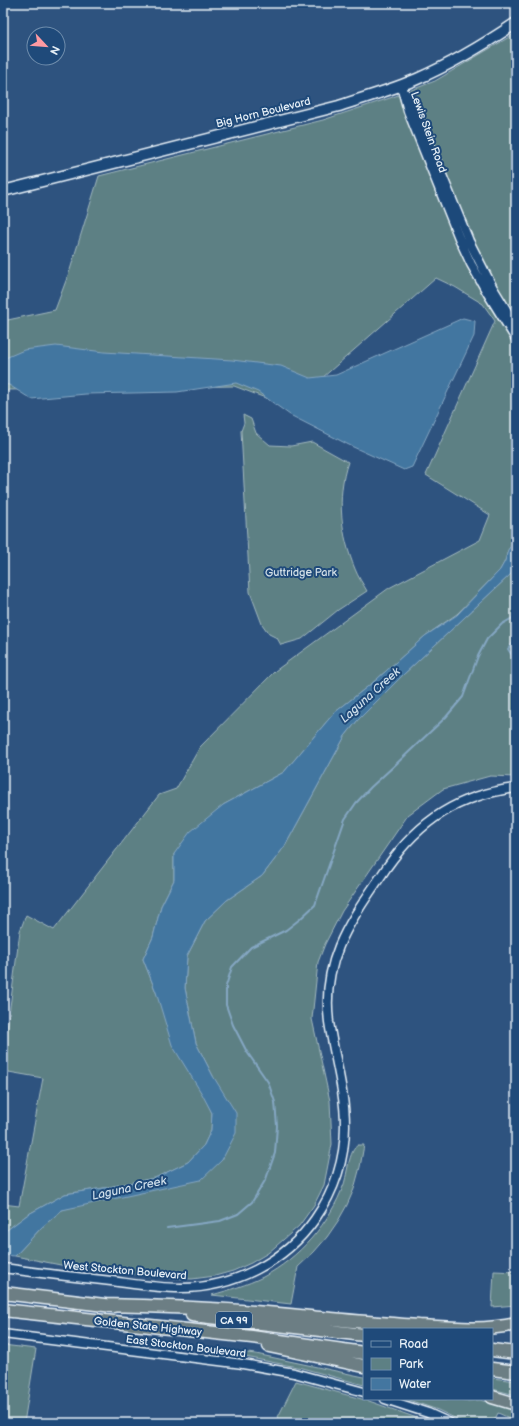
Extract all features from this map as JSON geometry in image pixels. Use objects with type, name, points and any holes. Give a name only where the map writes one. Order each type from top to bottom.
[{"type":"highway","name":"Golden State Highway","points":[[3,1293],[363,1335]]},
{"type":"highway","points":[[104,1305],[177,1306],[253,1311],[359,1322],[451,1328]]},
{"type":"highway","name":"Golden State Highway","points":[[3,1310],[252,1337],[363,1353]]},
{"type":"highway","points":[[476,1328],[516,1324]]},
{"type":"highway","points":[[252,1337],[271,1348],[363,1366]]},
{"type":"highway","points":[[493,1350],[516,1353]]},
{"type":"highway","points":[[493,1369],[516,1372]]},
{"type":"highway","points":[[493,1397],[516,1404]]},
{"type":"main road","name":"Big Horn Boulevard","points":[[3,191],[339,106],[417,79],[478,47],[516,22]]},
{"type":"street","name":"Lewis Stein Road","points":[[401,85],[415,109],[469,241],[516,326]]},
{"type":"street","name":"Lewis Stein Road","points":[[401,85],[408,111],[459,238],[471,264],[516,339]]},
{"type":"street","name":"West Stockton Boulevard","points":[[3,1268],[160,1287],[180,1288],[207,1286],[232,1280],[260,1268],[279,1256],[298,1239],[310,1226],[328,1198],[335,1182],[342,1155],[345,1124],[344,1107],[329,1021],[328,1004],[332,970],[343,935],[394,857],[412,836],[425,824],[441,812],[466,800],[499,790],[516,788]]},
{"type":"street","name":"East Stockton Boulevard","points":[[3,1334],[207,1359],[267,1368],[324,1380],[363,1392]]},
{"type":"street","points":[[388,1400],[428,1413],[450,1423]]},
{"type":"green space","points":[[516,33],[516,539],[508,550],[505,561],[500,570],[457,614],[425,636],[376,680],[334,713],[284,772],[223,805],[174,854],[174,880],[161,906],[153,937],[143,959],[156,992],[212,1113],[211,1130],[204,1145],[188,1162],[155,1178],[65,1194],[27,1215],[3,1233],[3,1204],[19,1206],[43,1078],[3,1071],[3,1060],[20,931],[26,915],[54,930],[159,795],[176,789],[200,747],[275,671],[389,588],[480,540],[490,515],[426,475],[495,321],[483,304],[455,287],[436,278],[289,407],[234,386],[8,390],[3,400],[3,321],[55,310],[70,270],[99,176],[323,120],[393,97],[435,81]]},
{"type":"green space","name":"Guttridge Park","points":[[243,415],[251,419],[256,433],[270,445],[291,446],[312,442],[348,462],[344,475],[341,502],[343,529],[355,569],[367,591],[338,610],[302,639],[281,645],[277,638],[269,634],[262,624],[250,592],[241,431],[244,423]]},
{"type":"green space","points":[[516,565],[516,777],[490,776],[443,789],[408,815],[342,911],[325,944],[318,962],[312,1019],[330,1101],[332,1144],[324,1185],[314,1205],[299,1226],[268,1253],[251,1263],[233,1271],[215,1276],[192,1279],[81,1269],[15,1256],[41,1228],[62,1210],[222,1160],[213,1076],[196,1043],[185,988],[187,956],[205,921],[227,900],[262,876],[285,846],[345,736],[357,721],[404,674],[511,574]]},
{"type":"green space","points":[[358,1145],[364,1145],[354,1189],[338,1221],[327,1237],[298,1267],[291,1304],[212,1295],[244,1285],[263,1277],[289,1260],[301,1250],[322,1226],[338,1198],[344,1184],[352,1152]]},
{"type":"green space","points":[[494,1271],[516,1272],[516,1305],[492,1307]]},
{"type":"green space","points":[[3,1345],[36,1349],[24,1423],[3,1423]]},
{"type":"green space","points":[[230,1351],[256,1354],[363,1377],[363,1385],[302,1368],[230,1354]]},
{"type":"green space","points":[[493,1378],[516,1381],[516,1395],[493,1389]]},
{"type":"green space","points":[[296,1381],[369,1401],[431,1423],[275,1423]]},
{"type":"green space","points":[[409,1400],[480,1400],[516,1411],[516,1421],[498,1413],[493,1423],[465,1423],[438,1410]]},
{"type":"water","points":[[463,318],[475,321],[474,336],[412,467],[404,470],[351,446],[290,415],[258,392],[236,383],[177,392],[86,394],[31,399],[9,385],[3,384],[3,359],[24,350],[56,346],[104,352],[232,360],[281,366],[310,378],[336,375]]},
{"type":"water","points":[[516,539],[516,565],[511,574],[404,674],[357,721],[345,736],[285,846],[262,876],[227,900],[205,921],[187,956],[185,988],[196,1043],[213,1076],[236,1113],[236,1133],[222,1160],[201,1180],[62,1210],[41,1228],[15,1256],[3,1255],[3,1233],[27,1215],[65,1194],[155,1178],[188,1162],[204,1145],[211,1130],[212,1113],[172,1045],[156,992],[143,959],[153,937],[161,906],[174,880],[174,854],[190,832],[223,805],[284,772],[334,713],[376,680],[425,636],[457,615],[500,570],[505,561],[508,550]]},
{"type":"waterway","name":"Laguna Creek","points":[[167,1228],[220,1221],[238,1214],[252,1202],[266,1179],[275,1153],[277,1126],[275,1102],[268,1082],[247,1052],[233,1025],[226,1005],[226,986],[232,967],[251,947],[286,930],[315,905],[345,819],[356,803],[371,787],[446,717],[463,697],[478,656],[487,639],[502,624],[516,616]]},
{"type":"waterway","name":"Laguna Creek","points":[[515,660],[508,649],[516,639]]}]
